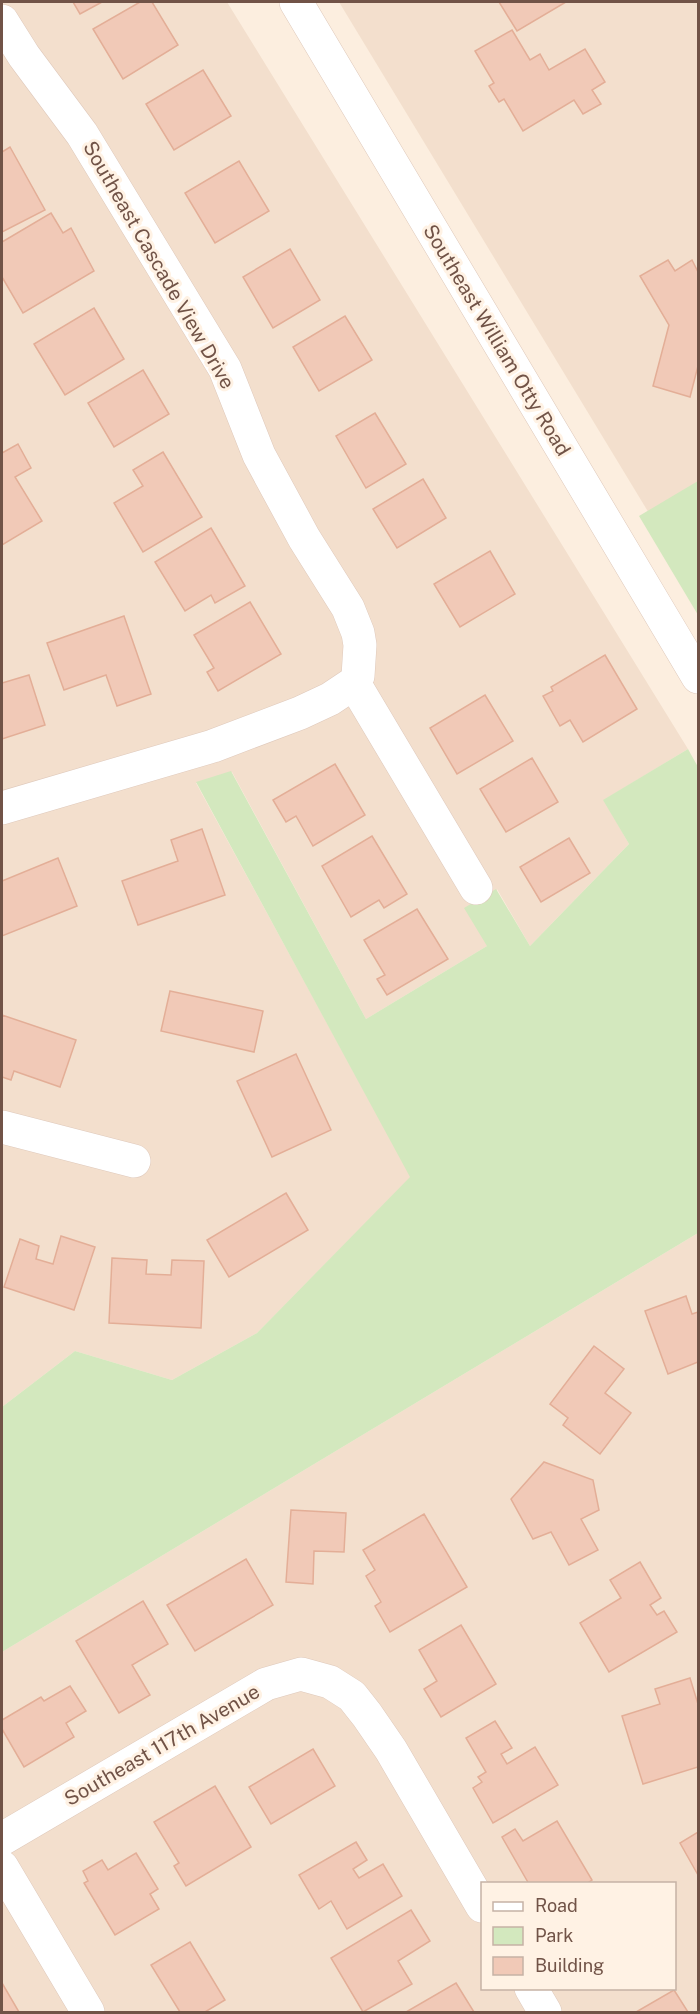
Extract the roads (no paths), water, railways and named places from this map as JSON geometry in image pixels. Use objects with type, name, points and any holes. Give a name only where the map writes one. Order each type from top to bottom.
[{"type":"street","name":"Southeast William Otty Road","points":[[296,2],[699,677]]},
{"type":"street","name":"Southeast Cascade View Drive","points":[[2,21],[24,56],[82,134],[225,369],[260,455],[304,538],[348,608],[360,645],[358,676],[354,683]]},
{"type":"street","points":[[2,808],[213,746],[300,713],[330,699],[354,683],[476,888]]},
{"type":"street","points":[[2,1127],[134,1161]]},
{"type":"street","name":"Southeast 117th Avenue","points":[[2,1839],[267,1684],[301,1674],[330,1682],[352,1696],[368,1715],[481,1903]]},
{"type":"street","points":[[2,1867],[88,2013]]},
{"type":"street","points":[[532,1990],[545,2013]]}]
